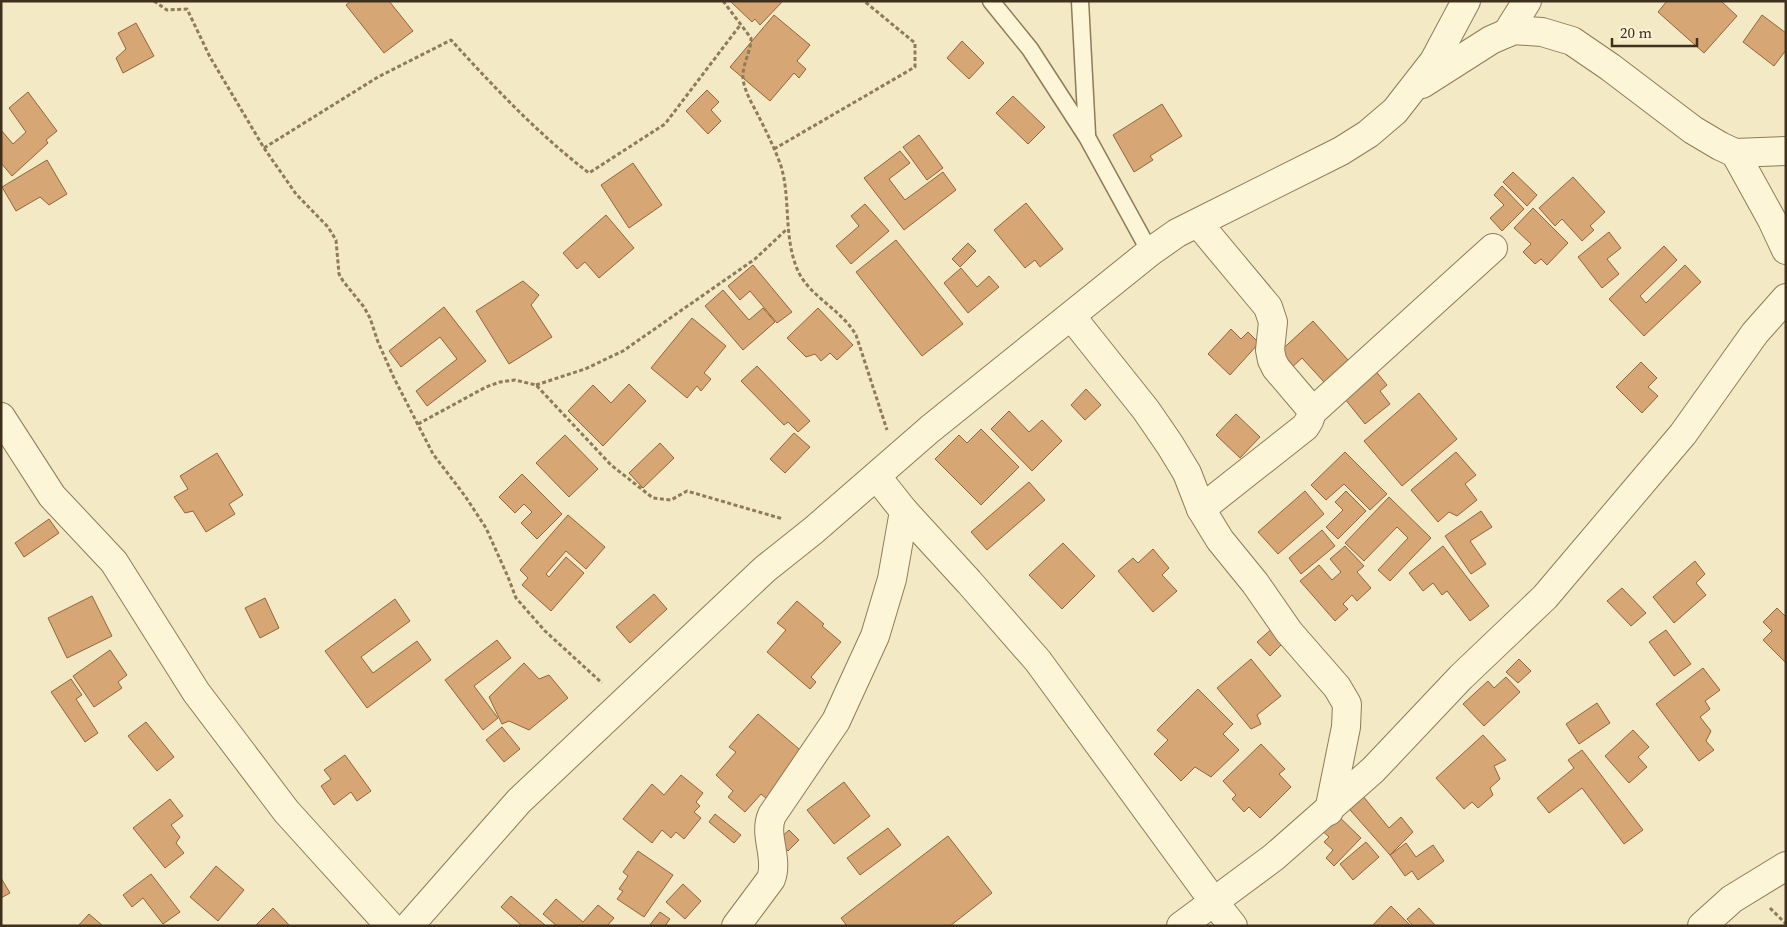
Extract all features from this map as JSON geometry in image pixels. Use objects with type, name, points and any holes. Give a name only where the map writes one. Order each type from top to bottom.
[{"type":"street","points":[[409,926],[519,801],[765,569],[814,530],[930,429],[1150,252],[1198,223],[1341,151],[1368,134],[1394,111],[1434,61],[1466,1]]},
{"type":"street","points":[[1507,33],[1526,1]]},
{"type":"street","points":[[1408,93],[1491,40],[1513,30],[1542,32],[1572,41],[1610,67],[1693,130],[1734,153],[1786,151]]},
{"type":"street","points":[[1734,153],[1772,220],[1786,250]]},
{"type":"street","points":[[1198,223],[1268,308],[1273,322],[1270,350],[1272,360],[1276,368],[1310,408],[1311,414],[1311,419],[1305,427],[1200,509]]},
{"type":"street","points":[[1311,414],[1493,248]]},
{"type":"street","points":[[1181,926],[1274,857],[1329,810],[1373,770],[1462,677],[1545,596],[1683,434],[1755,333],[1786,298]]},
{"type":"street","points":[[1071,316],[1146,410],[1170,445],[1186,473],[1200,509],[1220,540],[1255,583],[1289,632],[1337,687],[1347,704],[1346,727],[1329,810]]},
{"type":"street","points":[[1,417],[52,496],[114,562],[196,692],[286,811],[390,926]]},
{"type":"street","points":[[886,468],[904,511],[1038,661],[1232,926]]},
{"type":"street","points":[[736,926],[771,879],[774,872],[769,828],[772,815],[836,721],[875,636],[892,579],[904,511]]},
{"type":"street","points":[[1702,926],[1732,900],[1786,866]]},
{"type":"lane","points":[[991,1],[1030,49],[1087,137],[1150,252]]},
{"type":"lane","points":[[1080,1],[1087,137]]},
{"type":"path","points":[[154,1],[167,10],[187,10],[210,57],[264,148],[296,194],[328,227],[336,240],[339,274],[370,318],[394,378],[433,454],[465,496],[486,528],[516,598],[546,631],[623,702]]},
{"type":"path","points":[[723,1],[750,38],[743,77],[746,90],[781,167],[787,229],[798,271],[817,295],[851,325],[856,335],[886,468]]},
{"type":"path","points":[[774,149],[915,68],[915,43],[864,1]]},
{"type":"path","points":[[264,148],[378,77],[451,40],[560,151],[589,173],[665,124],[741,24]]},
{"type":"path","points":[[418,424],[486,387],[500,382],[515,380],[536,385],[585,369],[624,351],[755,259],[787,229]]},
{"type":"path","points":[[536,385],[611,465],[653,498],[671,500],[687,491],[768,514],[814,530]]},
{"type":"building","points":[[351,1],[389,1],[413,31],[384,53],[346,5]]},
{"type":"building","points":[[730,1],[783,1],[760,25],[755,19],[752,22]]},
{"type":"building","points":[[1667,1],[1721,1],[1737,16],[1704,53],[1658,12]]},
{"type":"building","points":[[774,15],[810,45],[797,61],[806,69],[799,78],[794,73],[770,101],[730,67]]},
{"type":"building","points":[[1762,15],[1786,33],[1786,50],[1774,66],[1743,42]]},
{"type":"building","points":[[136,23],[154,56],[123,73],[116,58],[126,49],[118,33]]},
{"type":"building","points":[[962,41],[984,63],[969,79],[947,58]]},
{"type":"building","points":[[707,90],[719,102],[711,110],[721,121],[708,134],[686,111]]},
{"type":"building","points":[[28,92],[57,131],[46,140],[48,143],[12,176],[1,163],[1,130],[13,144],[26,132],[9,108]]},
{"type":"building","points":[[1013,96],[1045,127],[1028,144],[996,113]]},
{"type":"building","points":[[1162,104],[1182,136],[1150,156],[1153,160],[1134,172],[1113,135]]},
{"type":"building","points":[[919,135],[943,168],[927,180],[903,147]]},
{"type":"building","points":[[900,151],[910,163],[889,179],[905,200],[943,172],[956,190],[904,230],[864,178]]},
{"type":"building","points":[[47,160],[67,194],[49,205],[40,197],[16,211],[2,187]]},
{"type":"building","points":[[633,163],[662,205],[629,228],[601,185]]},
{"type":"building","points":[[1513,172],[1537,195],[1527,206],[1503,182]]},
{"type":"building","points":[[1573,177],[1605,212],[1590,226],[1594,230],[1582,241],[1562,219],[1555,226],[1539,208]]},
{"type":"building","points":[[1502,186],[1524,209],[1502,231],[1490,218],[1504,205],[1494,195]]},
{"type":"building","points":[[1026,203],[1063,249],[1040,267],[1035,260],[1025,268],[994,230]]},
{"type":"building","points":[[865,204],[889,231],[851,264],[836,246],[859,226],[851,216]]},
{"type":"building","points":[[1533,208],[1568,243],[1547,265],[1541,259],[1535,264],[1523,252],[1531,244],[1514,228]]},
{"type":"building","points":[[606,215],[634,248],[599,278],[585,262],[577,269],[563,253]]},
{"type":"building","points":[[1609,232],[1621,248],[1607,259],[1619,274],[1602,288],[1578,257]]},
{"type":"building","points":[[896,240],[963,324],[922,356],[856,272]]},
{"type":"building","points":[[968,243],[976,251],[960,267],[952,259]]},
{"type":"building","points":[[1664,246],[1677,260],[1640,296],[1646,303],[1685,265],[1701,282],[1644,336],[1609,299]]},
{"type":"building","points":[[753,265],[792,312],[777,323],[750,291],[740,300],[728,286]]},
{"type":"building","points":[[961,268],[977,287],[989,276],[999,287],[968,313],[944,283]]},
{"type":"building","points":[[523,281],[539,295],[531,305],[552,337],[509,364],[476,311]]},
{"type":"building","points":[[723,290],[749,320],[763,308],[775,322],[743,350],[705,306]]},
{"type":"building","points":[[444,307],[486,361],[427,406],[416,391],[457,359],[440,337],[401,367],[389,351]]},
{"type":"building","points":[[818,308],[853,345],[837,360],[830,353],[821,361],[815,354],[806,357],[787,338]]},
{"type":"building","points":[[692,318],[726,346],[704,373],[711,379],[701,391],[697,386],[687,398],[651,368]]},
{"type":"building","points":[[1313,321],[1348,360],[1324,382],[1302,358],[1289,370],[1276,355]]},
{"type":"building","points":[[1231,329],[1241,339],[1248,332],[1259,343],[1230,375],[1208,354]]},
{"type":"building","points":[[1365,358],[1387,385],[1380,391],[1390,404],[1365,424],[1333,384]]},
{"type":"building","points":[[1641,362],[1657,378],[1648,387],[1658,396],[1642,413],[1616,387]]},
{"type":"building","points":[[757,366],[810,421],[798,432],[788,422],[784,425],[741,381]]},
{"type":"building","points":[[629,384],[646,401],[603,446],[568,411],[593,385],[611,403]]},
{"type":"building","points":[[1086,389],[1101,405],[1085,420],[1071,405]]},
{"type":"building","points":[[1419,393],[1457,439],[1402,486],[1364,441]]},
{"type":"building","points":[[1009,411],[1029,432],[1042,420],[1062,441],[1032,471],[991,429]]},
{"type":"building","points":[[1236,414],[1260,437],[1240,458],[1216,435]]},
{"type":"building","points":[[981,429],[1019,467],[981,505],[935,459],[959,435],[967,443]]},
{"type":"building","points":[[794,433],[810,447],[785,473],[770,459]]},
{"type":"building","points":[[565,435],[598,469],[569,497],[536,463]]},
{"type":"building","points":[[660,443],[674,458],[643,488],[629,473]]},
{"type":"building","points":[[1345,452],[1387,494],[1370,510],[1344,484],[1326,500],[1311,485]]},
{"type":"building","points":[[1456,452],[1476,475],[1465,484],[1477,500],[1457,516],[1449,512],[1438,522],[1411,490]]},
{"type":"building","points":[[217,453],[243,495],[229,504],[235,514],[206,532],[193,511],[185,513],[174,497],[188,489],[180,476]]},
{"type":"building","points":[[522,474],[562,514],[537,539],[521,523],[532,512],[524,504],[515,513],[499,497]]},
{"type":"building","points":[[1029,482],[1045,500],[987,550],[971,532]]},
{"type":"building","points":[[1305,491],[1324,514],[1278,554],[1258,532]]},
{"type":"building","points":[[1346,491],[1366,511],[1338,539],[1326,527],[1343,510],[1335,502]]},
{"type":"building","points":[[1389,497],[1431,538],[1390,581],[1378,570],[1408,538],[1397,527],[1364,561],[1345,543]]},
{"type":"building","points":[[1481,511],[1492,527],[1470,541],[1486,564],[1471,574],[1445,536]]},
{"type":"building","points":[[568,515],[605,547],[586,569],[566,551],[546,574],[549,577],[566,557],[584,573],[551,611],[522,585],[528,578],[520,570]]},
{"type":"building","points":[[49,519],[59,533],[24,557],[15,543]]},
{"type":"building","points":[[1322,530],[1335,546],[1301,574],[1289,558]]},
{"type":"building","points":[[1063,543],[1095,576],[1062,609],[1029,575]]},
{"type":"building","points":[[1345,546],[1364,566],[1357,572],[1371,588],[1357,601],[1352,595],[1343,604],[1348,609],[1335,621],[1300,581],[1319,565],[1332,580],[1341,572],[1330,559]]},
{"type":"building","points":[[1443,546],[1489,606],[1470,621],[1447,591],[1442,595],[1433,583],[1423,591],[1409,573]]},
{"type":"building","points":[[1153,549],[1169,568],[1162,575],[1177,591],[1153,612],[1118,571],[1133,558],[1138,563]]},
{"type":"building","points":[[1695,561],[1705,574],[1696,583],[1706,595],[1674,623],[1653,597]]},
{"type":"building","points":[[1622,588],[1646,613],[1631,626],[1607,601]]},
{"type":"building","points":[[654,594],[667,609],[630,643],[616,627]]},
{"type":"building","points":[[92,596],[112,636],[67,658],[48,618]]},
{"type":"building","points":[[265,598],[279,628],[260,638],[245,608]]},
{"type":"building","points":[[395,599],[410,621],[361,657],[373,673],[417,641],[431,660],[367,708],[325,651]]},
{"type":"building","points":[[797,601],[824,624],[822,626],[841,642],[811,677],[816,682],[810,689],[767,652],[786,630],[777,623]]},
{"type":"building","points":[[1777,608],[1786,617],[1786,663],[1763,640],[1772,631],[1763,622]]},
{"type":"building","points":[[1275,626],[1287,639],[1270,656],[1257,642]]},
{"type":"building","points":[[1666,630],[1691,664],[1674,676],[1649,642]]},
{"type":"building","points":[[497,640],[511,658],[474,686],[498,718],[483,730],[445,680]]},
{"type":"building","points":[[110,650],[127,675],[118,682],[122,688],[94,707],[73,676]]},
{"type":"building","points":[[1251,659],[1281,696],[1257,715],[1261,724],[1251,729],[1217,688]]},
{"type":"building","points":[[1519,659],[1531,671],[1518,683],[1506,672]]},
{"type":"building","points":[[524,663],[539,679],[549,675],[568,698],[529,730],[509,721],[502,724],[489,697]]},
{"type":"building","points":[[1703,668],[1720,690],[1705,701],[1710,709],[1700,717],[1711,731],[1706,741],[1714,750],[1699,761],[1656,704]]},
{"type":"building","points":[[1506,677],[1520,692],[1484,726],[1463,704],[1488,681],[1494,688]]},
{"type":"building","points":[[71,679],[82,695],[76,699],[98,733],[85,742],[51,692]]},
{"type":"building","points":[[1198,689],[1233,724],[1223,734],[1239,750],[1211,777],[1195,767],[1181,781],[1154,754],[1168,740],[1157,730]]},
{"type":"building","points":[[1597,703],[1610,723],[1579,744],[1566,724]]},
{"type":"building","points":[[758,714],[806,755],[767,799],[761,794],[745,812],[728,797],[733,791],[716,775],[736,752],[729,747]]},
{"type":"building","points":[[146,722],[174,757],[157,771],[128,736]]},
{"type":"building","points":[[502,727],[520,749],[504,762],[486,740]]},
{"type":"building","points":[[1633,730],[1649,747],[1638,757],[1647,767],[1629,783],[1605,756]]},
{"type":"building","points":[[1483,735],[1506,760],[1494,766],[1500,779],[1490,788],[1493,795],[1478,808],[1472,802],[1464,809],[1436,778]]},
{"type":"building","points":[[1261,744],[1285,769],[1279,774],[1291,787],[1260,818],[1249,807],[1244,812],[1232,799],[1236,795],[1223,781]]},
{"type":"building","points":[[1582,750],[1643,830],[1624,844],[1582,788],[1549,813],[1537,798],[1574,768],[1568,760]]},
{"type":"building","points":[[345,755],[371,791],[357,801],[351,792],[334,805],[321,786],[331,779],[324,770]]},
{"type":"building","points":[[681,775],[703,793],[696,802],[700,806],[694,812],[701,818],[684,839],[676,832],[671,838],[662,830],[652,843],[623,819],[652,784],[664,795]]},
{"type":"building","points":[[844,782],[870,816],[834,844],[807,810]]},
{"type":"building","points":[[1358,790],[1389,828],[1401,817],[1413,832],[1390,855],[1343,802]]},
{"type":"building","points":[[170,799],[183,816],[171,825],[180,837],[176,843],[184,853],[165,868],[133,828]]},
{"type":"building","points":[[1331,809],[1361,838],[1334,866],[1326,858],[1333,850],[1324,842],[1329,837],[1316,825]]},
{"type":"building","points":[[715,814],[741,835],[734,843],[709,822]]},
{"type":"building","points":[[888,828],[901,845],[860,875],[847,858]]},
{"type":"building","points":[[789,830],[799,840],[788,851],[778,840]]},
{"type":"building","points":[[948,836],[992,893],[950,926],[847,926],[841,918]]},
{"type":"building","points":[[1366,842],[1379,857],[1353,880],[1340,864]]},
{"type":"building","points":[[1406,843],[1416,857],[1433,845],[1444,861],[1418,880],[1412,871],[1405,876],[1390,855]]},
{"type":"building","points":[[638,851],[673,875],[644,917],[617,899],[623,891],[619,889],[628,876],[623,872]]},
{"type":"building","points":[[216,866],[244,890],[218,921],[190,897]]},
{"type":"building","points":[[151,874],[180,912],[163,924],[143,898],[132,907],[123,895]]},
{"type":"building","points":[[1,878],[10,893],[1,898]]},
{"type":"building","points":[[683,884],[701,901],[685,919],[666,902]]},
{"type":"building","points":[[511,896],[546,926],[522,926],[501,907]]},
{"type":"building","points":[[556,899],[583,922],[598,905],[614,918],[607,926],[557,926],[543,914]]},
{"type":"building","points":[[1391,906],[1410,925],[1372,926]]},
{"type":"building","points":[[273,908],[290,926],[255,926]]},
{"type":"building","points":[[1419,908],[1436,926],[1413,926],[1407,919]]},
{"type":"building","points":[[660,912],[670,919],[665,926],[649,926]]},
{"type":"building","points":[[89,914],[103,926],[78,926]]}]
